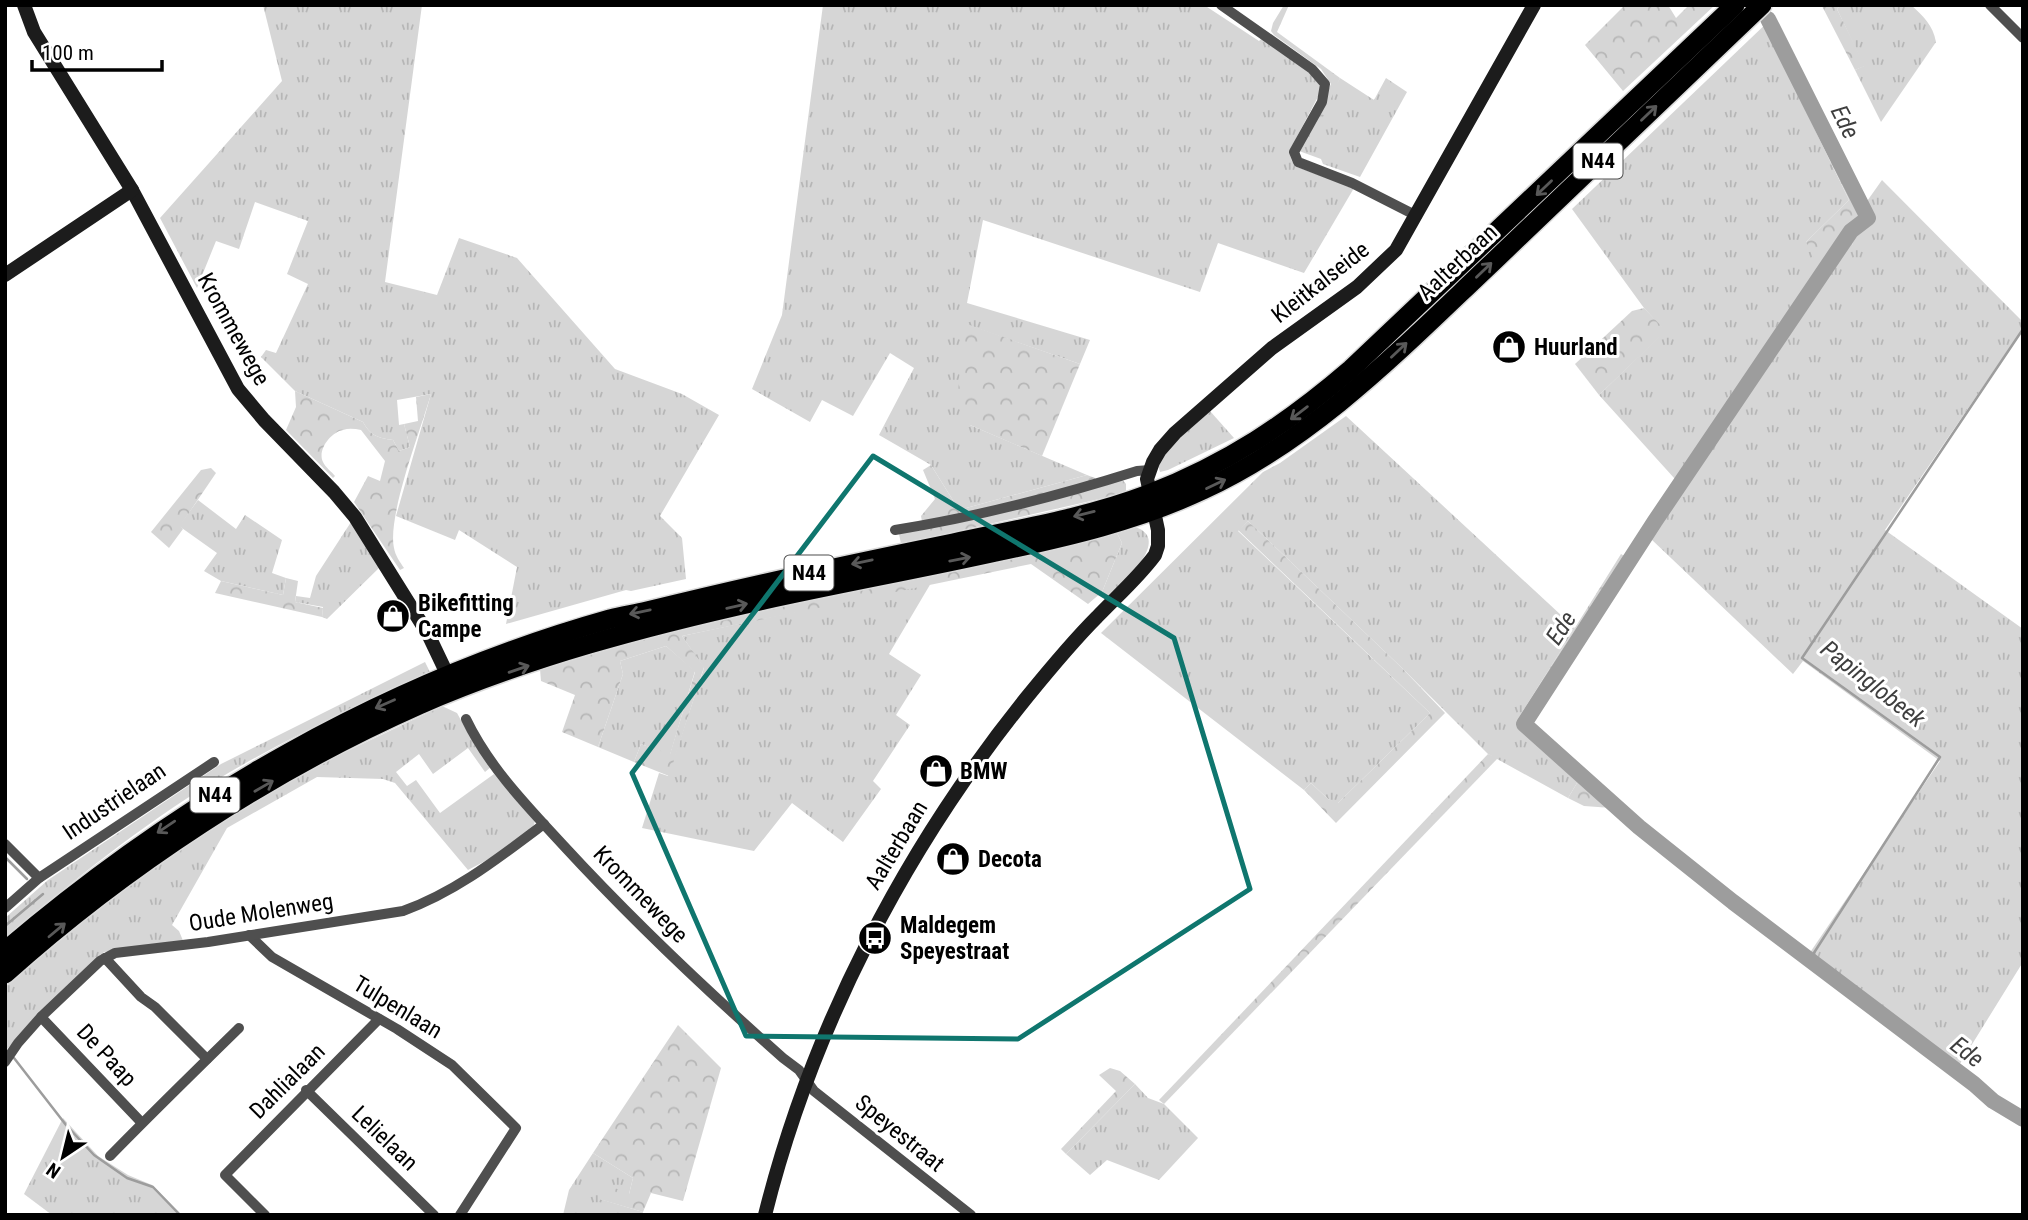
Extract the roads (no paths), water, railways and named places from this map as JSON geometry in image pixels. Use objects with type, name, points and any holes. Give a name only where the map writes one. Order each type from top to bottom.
[{"type":"highway","name":"Aalterbaan","points":[[1151,502],[1266,436],[1315,400],[1423,303],[1735,5]]},
{"type":"highway","name":"Aalterbaan","points":[[1151,502],[1240,472],[1328,412],[1463,290],[1762,5]]},
{"type":"highway","name":"N44","points":[[5,951],[98,874],[207,800],[330,730],[451,683],[665,622],[1056,539],[1128,520],[1151,502]]},
{"type":"highway","name":"N44","points":[[5,974],[109,888],[217,814],[451,683]]},
{"type":"street","name":"Krommewege","points":[[24,5],[34,32],[132,190],[238,389],[355,517],[428,634],[451,683]]},
{"type":"street","points":[[1221,5],[1312,69],[1325,84],[1322,102],[1294,152],[1294,158],[1352,183],[1417,216]]},
{"type":"street","name":"Kleitkalseide","points":[[1151,502],[1147,479],[1150,470],[1160,450],[1175,433],[1272,348],[1357,287],[1386,261],[1404,239],[1534,5]]},
{"type":"street","points":[[1990,5],[2023,38]]},
{"type":"street","points":[[5,275],[132,190]]},
{"type":"street","points":[[895,530],[1003,508],[1137,471],[1150,470]]},
{"type":"street","name":"Aalterbaan","points":[[765,1215],[807,1081],[843,993],[868,942],[937,822],[1027,697],[1155,555],[1158,537],[1151,502]]},
{"type":"street","name":"Krommewege","points":[[466,719],[478,743],[500,774],[613,900],[669,955],[772,1049],[799,1070],[807,1081]]},
{"type":"street","name":"Industrielaan","points":[[5,908],[39,878],[214,762]]},
{"type":"street","name":"Oude Molenweg","points":[[105,958],[115,953],[387,915],[418,906],[487,868],[544,824]]},
{"type":"street","points":[[5,844],[39,878]]},
{"type":"street","name":"Tulpenlaan","points":[[249,936],[272,957],[425,1045],[452,1065],[516,1128],[460,1215]]},
{"type":"street","points":[[5,1062],[41,1017],[105,958],[141,997],[155,1007],[207,1059]]},
{"type":"street","name":"De Paap","points":[[41,1017],[141,1122]]},
{"type":"street","name":"Dahlialaan","points":[[265,1215],[225,1175],[379,1018]]},
{"type":"street","points":[[110,1156],[141,1122],[176,1092],[188,1076],[239,1028]]},
{"type":"street","name":"Speyestraat","points":[[807,1081],[814,1091],[971,1215]]},
{"type":"street","name":"Lelielaan","points":[[306,1090],[433,1215]]},
{"type":"waterway","name":"Ede","points":[[1768,19],[1868,218],[1851,231],[1655,521],[1524,724],[1639,827],[1733,902],[1993,1101],[2023,1119]]},
{"type":"waterway","name":"Papinglobeek","points":[[1810,959],[1940,757],[1802,658],[2023,329]]},
{"type":"waterway","points":[[5,857],[27,879]]},
{"type":"waterway","points":[[5,926],[43,894]]},
{"type":"waterway","points":[[14,1058],[66,1125],[94,1155],[127,1178],[153,1187],[180,1215]]},
{"type":"place","name":"Huurland","points":[[1509,347]]},
{"type":"place","name":"Bikefitting Campe","points":[[393,616]]},
{"type":"place","name":"BMW","points":[[936,771]]},
{"type":"place","name":"Decota","points":[[953,859]]},
{"type":"place","name":"Maldegem Speyestraat","points":[[875,938]]}]
